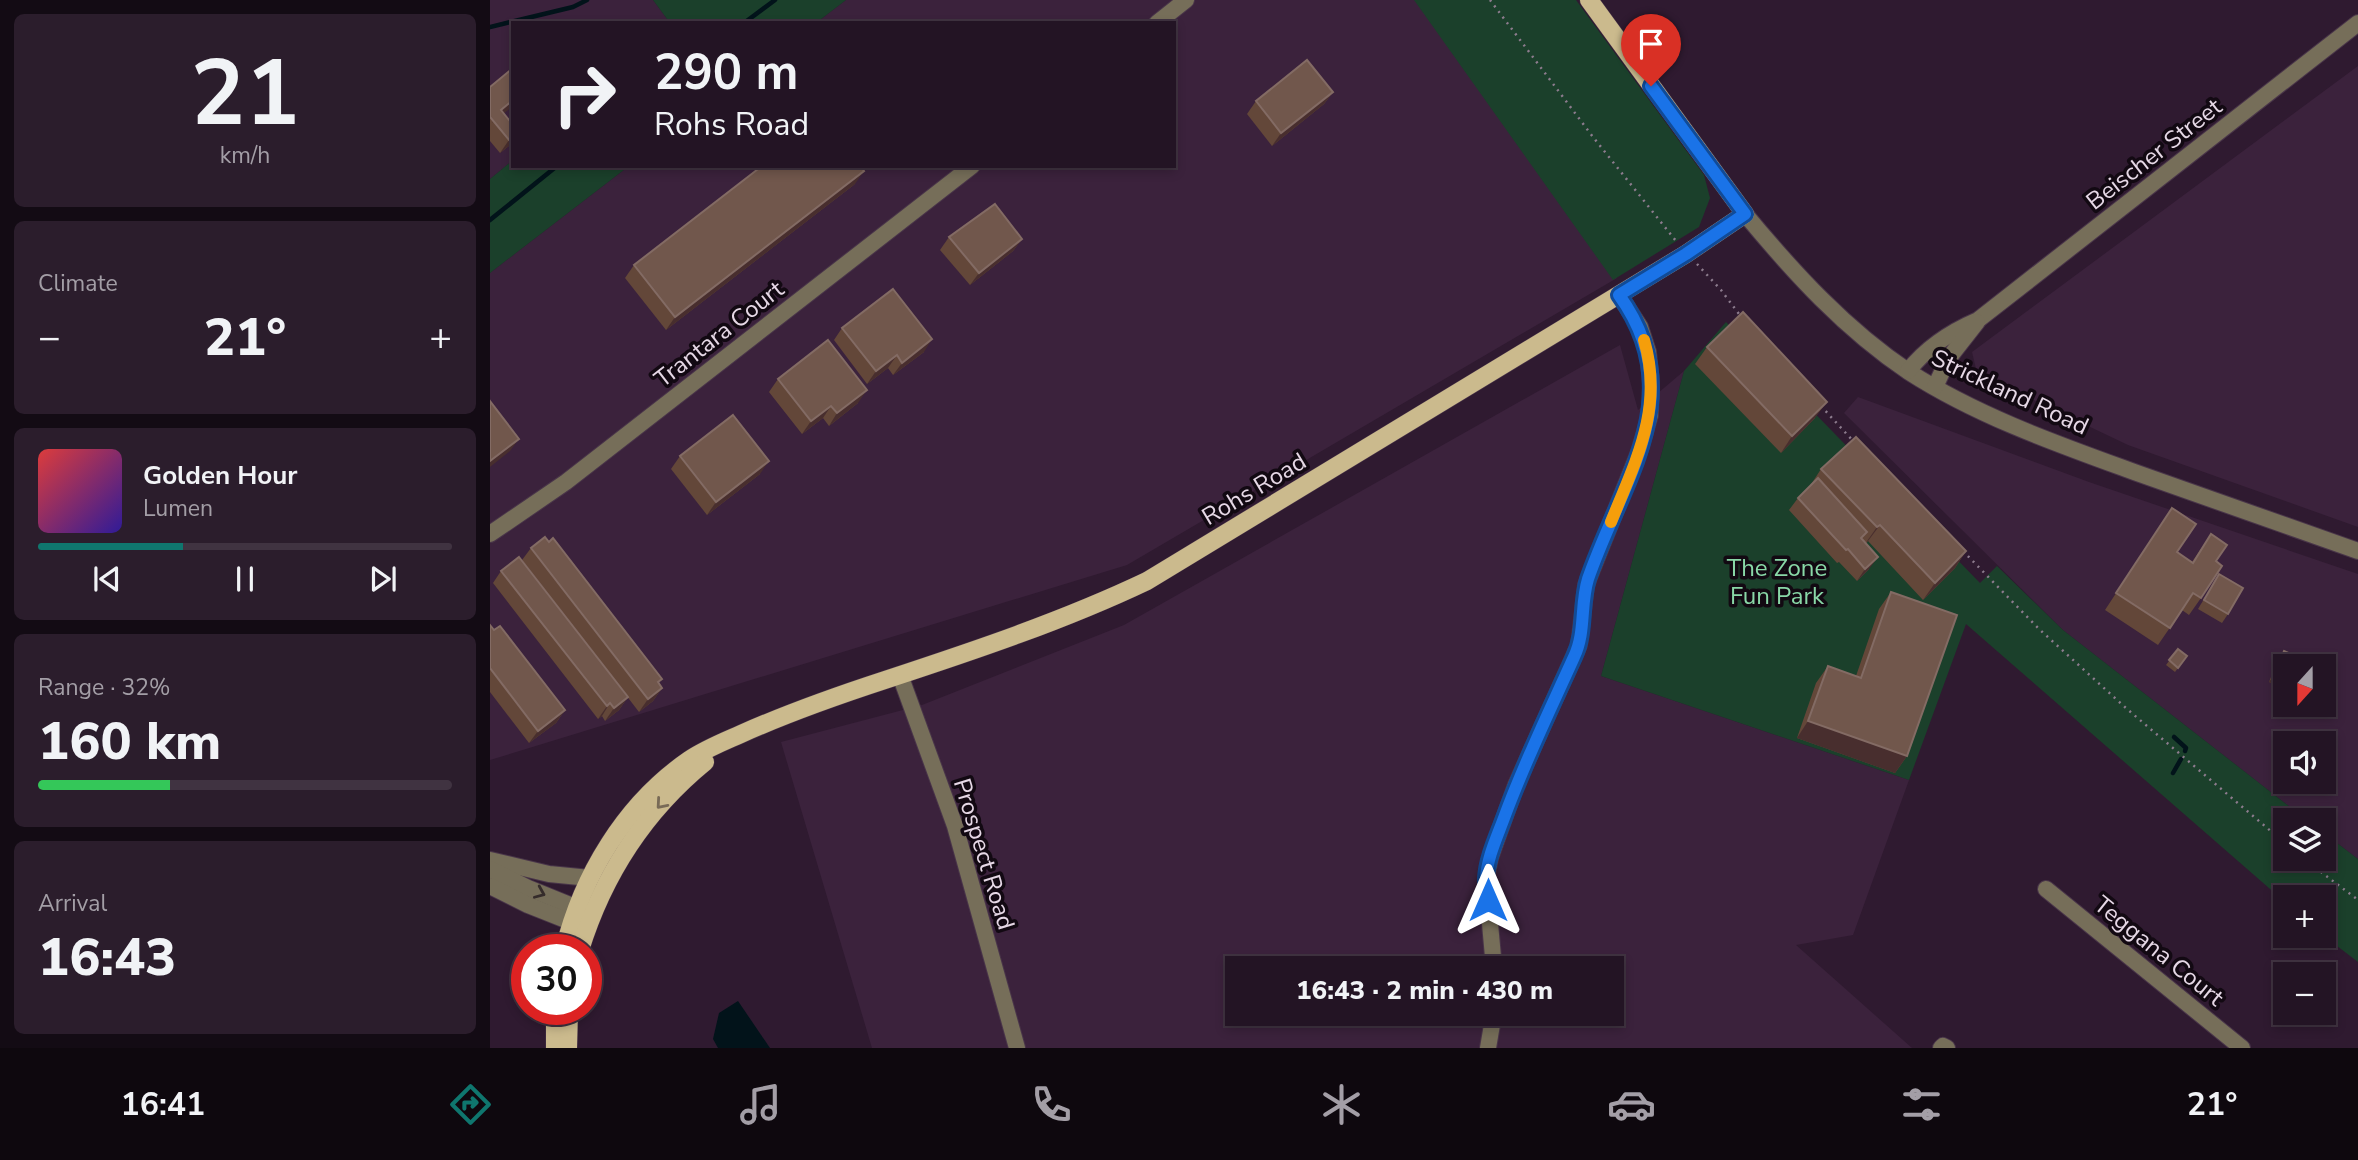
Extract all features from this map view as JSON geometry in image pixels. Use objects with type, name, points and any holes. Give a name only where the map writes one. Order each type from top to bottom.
[{"type":"main road","name":"Strickland Road","points":[[1589,0],[1745,214]]},
{"type":"main road","name":"Rohs Road","points":[[582,918],[590,878],[628,819],[669,776],[712,747],[808,706],[900,676],[1075,612],[1147,581],[1686,254],[1745,214]]},
{"type":"main road","name":"Rohs Road","points":[[582,918],[618,862],[658,808],[697,768],[751,729]]},
{"type":"main road","points":[[573,934],[582,918]]},
{"type":"main road","points":[[581,934],[582,918]]},
{"type":"main road","points":[[555,1025],[555,1048]]},
{"type":"main road","points":[[568,1048],[569,1025]]},
{"type":"street","points":[[1160,21],[1186,0]]},
{"type":"street","name":"Beischer Street","points":[[1908,371],[1930,347],[1955,330],[1978,320],[2358,23]]},
{"type":"street","name":"Trantara Court","points":[[490,534],[566,482],[969,168]]},
{"type":"street","name":"Strickland Road","points":[[1745,214],[1814,294],[1908,371],[1935,387],[2039,436],[2358,551]]},
{"type":"street","points":[[1493,956],[1486,879],[1490,858],[1516,786],[1580,645],[1586,585],[1639,452],[1650,415],[1652,391],[1648,352],[1640,327],[1619,295]]},
{"type":"street","name":"Beischer Street","points":[[1935,387],[1952,354],[1978,320]]},
{"type":"street","name":"Prospect Road","points":[[900,676],[955,826],[1017,1048]]},
{"type":"street","points":[[490,860],[549,874],[590,878]]},
{"type":"street","points":[[490,869],[582,918]]},
{"type":"street","points":[[490,886],[528,905],[582,918]]},
{"type":"street","name":"Teggana Court","points":[[2046,890],[2242,1048]]},
{"type":"street","points":[[1488,1048],[1492,1026]]},
{"type":"street","points":[[1941,1048],[1947,1048]]},
{"type":"path","points":[[1490,0],[1576,116],[1686,254],[1721,290],[1743,320]]},
{"type":"path","points":[[1818,403],[1859,447]]},
{"type":"path","points":[[1962,549],[2039,629],[2127,709],[2273,833]]},
{"type":"path","points":[[2320,871],[2358,900]]},
{"type":"shaded area","points":[[490,0],[653,0],[669,21],[511,21],[511,162],[490,179]]},
{"type":"shaded area","points":[[846,0],[1417,0],[1617,278],[1127,565],[490,760],[490,273],[626,168],[1176,168],[1176,21],[819,21]]},
{"type":"shaded area","points":[[2358,66],[2358,527],[2128,445],[1977,373],[1972,352]]},
{"type":"shaded area","points":[[1620,345],[1638,410],[1684,371],[1601,676],[1909,780],[1853,935],[1796,945],[1912,1048],[872,1048],[781,742],[922,705],[1124,625]]},
{"type":"shaded area","points":[[1858,397],[2089,482],[2358,574],[2358,859],[2336,842],[2336,808],[2291,808],[2273,794],[2336,794],[2336,731],[2273,731],[2273,794],[2063,630],[1844,413]]},
{"type":"shaded area","points":[[738,1001],[770,1048],[718,1048],[713,1039],[719,1013]]},
{"type":"green space","points":[[653,0],[846,0],[819,21],[669,21]]},
{"type":"green space","points":[[1414,0],[1576,0],[1704,175],[1710,198],[1699,227],[1613,280]]},
{"type":"green space","points":[[511,162],[511,168],[626,168],[490,273],[490,179]]},
{"type":"green space","name":"The Zone Fun Park","points":[[1726,322],[1980,583],[1997,566],[2063,630],[2291,808],[2273,808],[2273,871],[2336,871],[2336,842],[2358,859],[2358,962],[2336,945],[2336,885],[2273,885],[2273,892],[1966,624],[1909,780],[1601,676],[1684,371]]},
{"type":"building","points":[[1307,60],[1333,92],[1281,133],[1256,101]]},
{"type":"building","points":[[511,70],[511,102],[501,110],[511,122],[509,140],[490,117],[490,87]]},
{"type":"building","points":[[759,168],[862,168],[864,171],[675,317],[634,265]]},
{"type":"building","points":[[995,204],[1022,239],[979,273],[949,237]]},
{"type":"building","points":[[893,289],[932,339],[902,363],[897,355],[876,371],[842,328]]},
{"type":"building","points":[[1743,312],[1827,402],[1792,436],[1707,347]]},
{"type":"building","points":[[828,340],[867,390],[837,413],[831,406],[811,421],[778,379]]},
{"type":"building","points":[[490,401],[519,439],[490,461]]},
{"type":"building","points":[[733,415],[769,461],[716,502],[680,456]]},
{"type":"building","points":[[1856,437],[1966,551],[1935,583],[1880,525],[1877,527],[1821,469]]},
{"type":"building","points":[[1818,478],[1867,532],[1861,538],[1878,557],[1865,569],[1798,498]]},
{"type":"building","points":[[2172,508],[2196,524],[2177,552],[2193,563],[2211,534],[2227,545],[2216,561],[2222,566],[2201,598],[2193,593],[2170,628],[2116,593]]},
{"type":"building","points":[[545,537],[549,542],[553,538],[662,679],[658,682],[662,688],[648,699],[531,548]]},
{"type":"building","points":[[519,557],[628,697],[614,708],[610,703],[607,706],[501,571]]},
{"type":"building","points":[[2219,574],[2243,588],[2228,614],[2204,600]]},
{"type":"building","points":[[1891,592],[1957,615],[1907,756],[1808,721],[1828,666],[1861,678]]},
{"type":"building","points":[[490,625],[494,630],[500,626],[565,710],[538,731],[490,668]]},
{"type":"building","points":[[2178,649],[2187,656],[2178,668],[2169,660]]},
{"type":"waterway","points":[[515,21],[573,7],[587,0]]},
{"type":"waterway","points":[[747,21],[775,0]]},
{"type":"waterway","points":[[490,27],[511,22]]},
{"type":"waterway","points":[[490,220],[555,168]]},
{"type":"waterway","points":[[2174,737],[2186,748],[2185,751]]},
{"type":"waterway","points":[[2173,773],[2181,759]]},
{"type":"slow traffic","points":[[1611,522],[1639,452],[1650,415],[1651,383],[1644,340]]},
{"type":"route","points":[[1488,900],[1486,879],[1496,838],[1516,786],[1580,645],[1581,613],[1586,585],[1639,452],[1650,415],[1652,399],[1648,352],[1640,327],[1619,295],[1745,214],[1651,86]]}]
